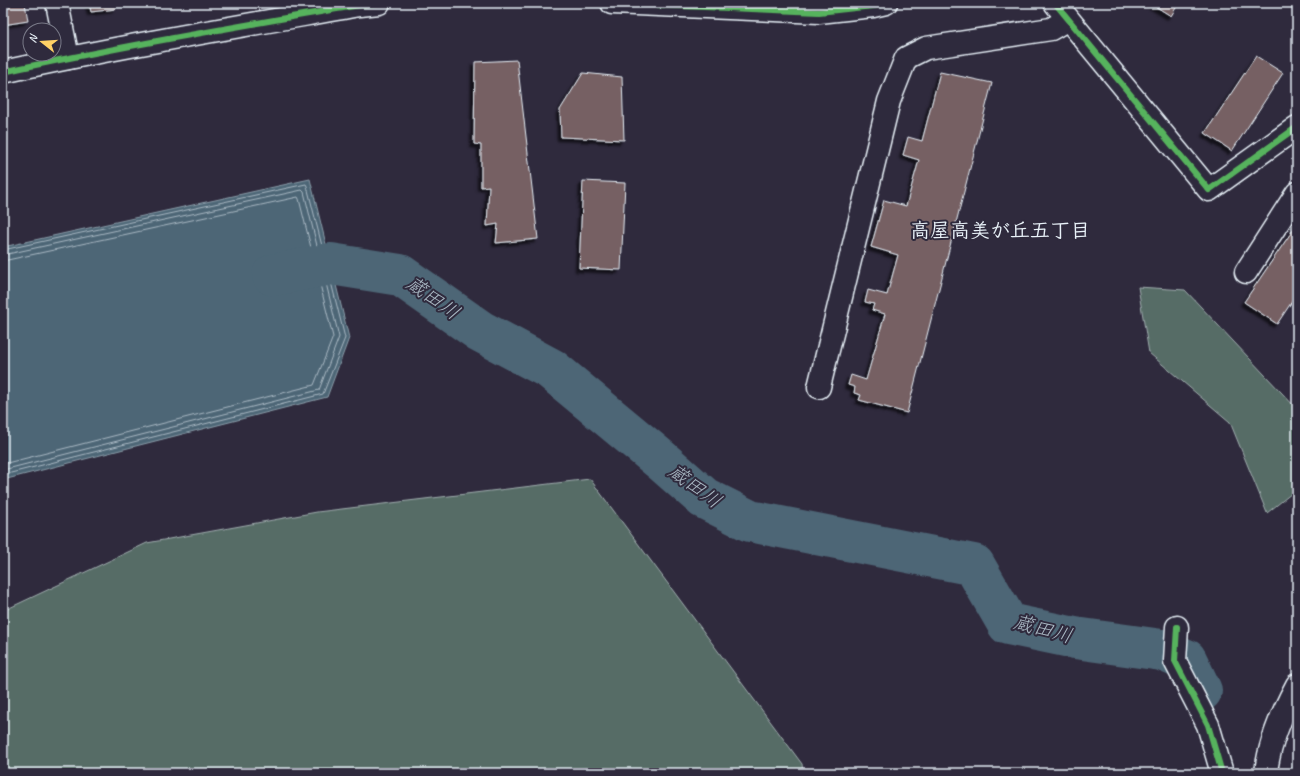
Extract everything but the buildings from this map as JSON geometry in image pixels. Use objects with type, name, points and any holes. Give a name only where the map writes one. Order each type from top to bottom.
[{"type":"street","points":[[57,3],[68,58]]},
{"type":"street","points":[[612,3],[818,12],[873,6],[886,3]]},
{"type":"street","points":[[3,72],[68,58],[366,4]]},
{"type":"street","points":[[819,387],[889,101],[906,58],[926,48],[1051,29],[1061,11],[1209,190],[1297,127]]},
{"type":"street","points":[[1246,272],[1297,193]]},
{"type":"street","points":[[1177,627],[1175,662],[1208,725],[1222,773]]},
{"type":"street","points":[[1266,773],[1267,759],[1285,707],[1297,685]]},
{"type":"green space","points":[[1138,287],[1185,290],[1297,409],[1297,489],[1267,513],[1230,422],[1149,353]]},
{"type":"green space","points":[[590,479],[802,764],[803,773],[3,773],[3,611],[147,543],[317,512]]},
{"type":"water","points":[[310,179],[349,338],[327,397],[3,480],[3,247]]},
{"type":"waterway","name":"蔵田川","points":[[273,275],[331,264],[400,275],[480,331],[551,369],[662,461],[704,498],[750,521],[974,565],[1008,624],[1075,638],[1162,650],[1186,660],[1201,691]]},
{"type":"cycle path","points":[[3,72],[181,37],[360,5],[379,3]]},
{"type":"cycle path","points":[[612,3],[819,12],[873,6],[886,3]]},
{"type":"cycle path","points":[[1055,3],[1209,190],[1297,127]]},
{"type":"cycle path","points":[[1177,627],[1175,661],[1208,725],[1222,773]]},
{"type":"district","name":"高屋高美が丘五丁目","points":[[1000,230]]}]
